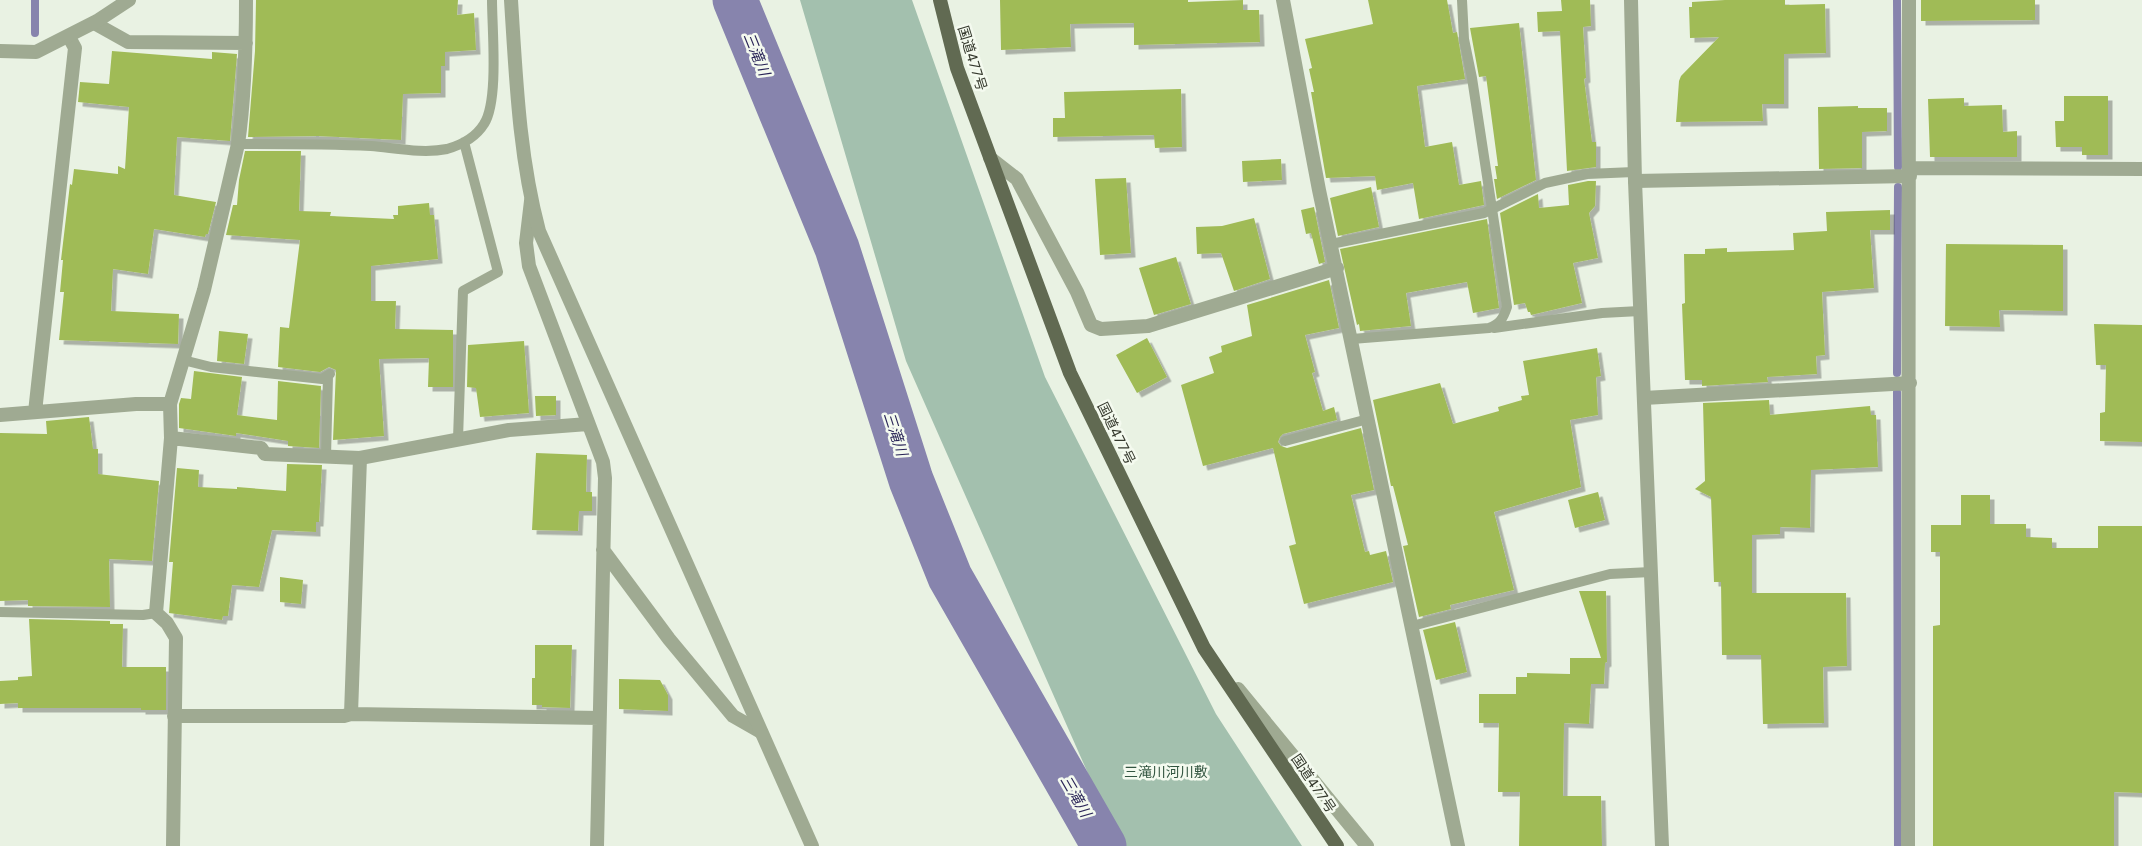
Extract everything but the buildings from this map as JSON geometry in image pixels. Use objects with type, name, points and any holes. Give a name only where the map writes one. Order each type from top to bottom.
[{"type":"highway","name":"国道477号","points":[[940,0],[957,68],[1070,373],[1204,648],[1337,846]]},
{"type":"street","points":[[0,51],[36,52],[69,37],[129,0]]},
{"type":"street","points":[[173,846],[176,638],[167,623],[156,613],[171,438],[170,404],[204,290],[238,144],[242,119],[246,0]]},
{"type":"street","points":[[511,0],[517,101],[531,200],[545,246],[812,846]]},
{"type":"street","points":[[1283,0],[1331,244],[1458,846]]},
{"type":"street","points":[[1631,0],[1634,176],[1662,846]]},
{"type":"street","points":[[1908,846],[1909,0]]},
{"type":"street","points":[[94,23],[128,42],[246,43]]},
{"type":"street","points":[[35,412],[75,48],[69,37]]},
{"type":"street","points":[[990,158],[1017,179],[1077,292],[1091,325],[1101,329],[1148,326],[1337,268]]},
{"type":"street","points":[[1634,176],[2142,169]]},
{"type":"street","points":[[531,200],[526,243],[529,266],[603,462],[605,478],[597,846]]},
{"type":"street","points":[[1644,398],[1910,383]]},
{"type":"street","points":[[0,415],[136,404],[170,404]]},
{"type":"street","points":[[171,438],[261,448],[265,454],[360,458],[509,430],[588,424]]},
{"type":"street","points":[[351,714],[360,458]]},
{"type":"street","points":[[603,550],[669,639],[733,716],[762,732]]},
{"type":"street","points":[[1204,648],[1367,846]]},
{"type":"street","points":[[174,716],[344,716],[351,714],[599,718]]},
{"type":"lane","points":[[238,144],[331,144],[438,150],[464,142],[474,136],[484,124],[490,110],[492,85],[492,0]]},
{"type":"lane","points":[[1462,0],[1464,39],[1472,78],[1508,307],[1504,318],[1499,324],[1488,328]]},
{"type":"lane","points":[[458,440],[463,291],[498,272],[464,142]]},
{"type":"lane","points":[[1331,244],[1484,212],[1545,183],[1587,174],[1634,176]]},
{"type":"lane","points":[[1352,339],[1488,328],[1640,310]]},
{"type":"lane","points":[[183,360],[211,367],[240,371],[322,379],[329,375],[326,457]]},
{"type":"lane","points":[[1285,441],[1368,419]]},
{"type":"lane","points":[[1412,626],[1610,574],[1651,572]]},
{"type":"lane","points":[[0,612],[143,615],[156,613]]},
{"type":"green space","name":"三滝川河川敷","points":[[800,0],[912,0],[1045,377],[1216,714],[1302,846],[1120,846],[906,361]]},
{"type":"waterway","points":[[35,0],[35,33]]},
{"type":"waterway","name":"三滝川","points":[[735,0],[837,248],[911,480],[950,577],[1104,846]]},
{"type":"waterway","points":[[1897,0],[1898,167]]},
{"type":"waterway","points":[[1897,373],[1898,187]]},
{"type":"waterway","points":[[1897,392],[1898,846]]}]
